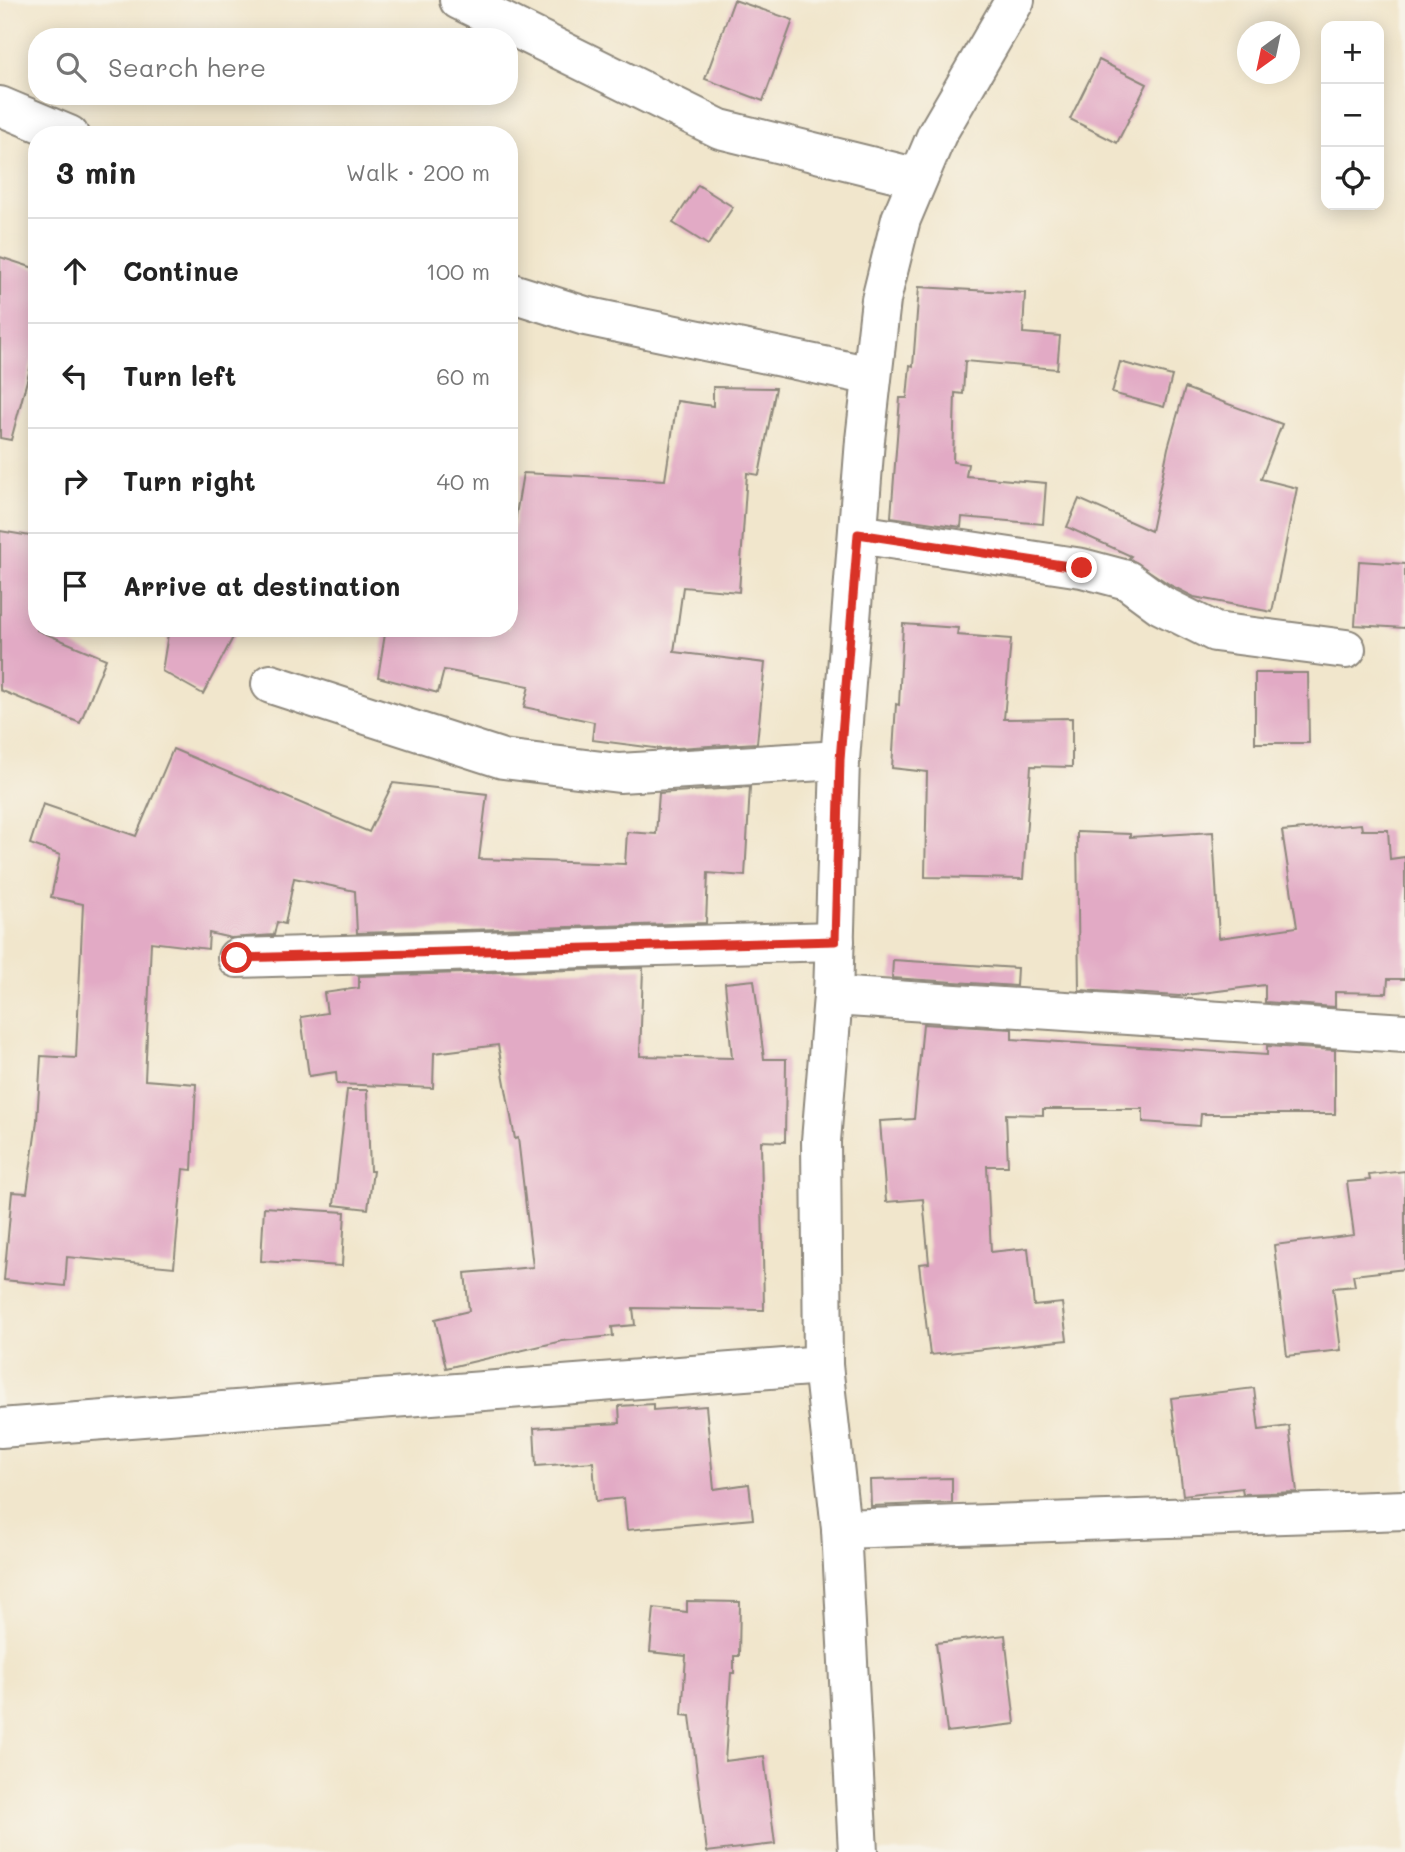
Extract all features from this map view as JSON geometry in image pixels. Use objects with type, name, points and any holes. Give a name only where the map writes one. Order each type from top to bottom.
[{"type":"street","points":[[459,0],[515,28]]},
{"type":"street","points":[[858,1852],[841,1530],[823,1366],[821,1141],[833,996],[840,760],[858,534],[881,300],[901,219],[937,134],[1015,0]]},
{"type":"street","points":[[518,29],[720,130],[919,178]]},
{"type":"street","points":[[0,106],[48,126]]},
{"type":"street","points":[[518,295],[585,316],[872,376]]},
{"type":"street","points":[[858,534],[1082,568],[1126,580],[1161,605],[1216,632],[1346,649]]},
{"type":"street","points":[[271,684],[503,759],[619,773],[840,760]]},
{"type":"street","points":[[237,958],[835,941]]},
{"type":"street","points":[[833,996],[1405,1033]]},
{"type":"street","points":[[0,1428],[823,1366]]},
{"type":"street","points":[[841,1530],[1405,1510]]},
{"type":"building","points":[[734,0],[793,20],[763,101],[705,79]]},
{"type":"building","points":[[1099,60],[1147,84],[1117,143],[1070,119]]},
{"type":"building","points":[[698,185],[733,207],[708,245],[673,223]]},
{"type":"building","points":[[0,257],[28,266],[28,377],[11,440],[0,438]]},
{"type":"building","points":[[919,287],[1025,293],[1023,333],[1060,336],[1057,369],[965,361],[963,394],[955,393],[953,462],[968,464],[966,476],[1046,483],[1043,524],[962,517],[961,527],[891,517],[900,398],[907,398],[910,365],[913,366]]},
{"type":"building","points":[[1120,362],[1172,376],[1164,407],[1112,393]]},
{"type":"building","points":[[713,387],[776,388],[759,475],[747,473],[739,592],[683,587],[674,652],[765,663],[757,743],[662,749],[592,740],[594,722],[524,707],[529,686],[444,670],[438,693],[378,677],[385,637],[518,637],[518,503],[523,473],[665,480],[677,401],[713,406]]},
{"type":"building","points":[[1185,388],[1282,424],[1261,479],[1297,488],[1272,612],[1194,597],[1129,558],[1131,556],[1067,527],[1079,499],[1151,531],[1168,448]]},
{"type":"building","points":[[0,531],[28,536],[28,637],[54,637],[106,659],[80,723],[0,690]]},
{"type":"building","points":[[1359,561],[1405,564],[1405,628],[1355,625]]},
{"type":"building","points":[[903,624],[958,628],[957,635],[1011,639],[1004,719],[1072,718],[1072,767],[1031,766],[1023,879],[925,877],[927,772],[892,768],[896,704],[899,705]]},
{"type":"building","points":[[168,637],[233,637],[203,694],[162,671]]},
{"type":"building","points":[[1255,673],[1308,673],[1309,743],[1255,743]]},
{"type":"building","points":[[173,749],[369,832],[393,783],[487,794],[479,859],[625,864],[627,832],[656,834],[659,793],[750,787],[745,876],[708,873],[706,923],[357,933],[355,891],[294,878],[285,924],[277,922],[274,935],[231,938],[209,933],[208,949],[151,942],[145,1080],[196,1084],[192,1170],[183,1169],[174,1267],[67,1257],[65,1286],[4,1280],[12,1192],[27,1193],[37,1121],[41,1056],[76,1058],[83,904],[51,897],[60,855],[30,844],[43,804],[136,836]]},
{"type":"building","points":[[1361,824],[1362,830],[1388,830],[1390,859],[1405,857],[1405,979],[1388,979],[1387,993],[1335,992],[1335,1007],[1265,1002],[1265,985],[1179,996],[1079,990],[1077,832],[1130,834],[1130,837],[1213,832],[1219,938],[1297,927],[1282,831]]},
{"type":"building","points":[[893,960],[1017,968],[1016,986],[892,978]]},
{"type":"building","points":[[643,968],[640,1056],[732,1058],[725,983],[754,980],[764,1059],[786,1059],[785,1142],[761,1141],[764,1310],[633,1308],[635,1325],[612,1327],[613,1336],[562,1341],[446,1368],[435,1319],[469,1311],[465,1273],[533,1267],[518,1138],[515,1139],[498,1045],[434,1053],[433,1088],[337,1084],[336,1072],[309,1076],[301,1017],[327,1013],[324,993],[359,988],[359,976]]},
{"type":"building","points":[[923,1024],[1012,1029],[1012,1039],[1267,1055],[1267,1046],[1335,1050],[1335,1114],[1201,1114],[1200,1126],[1143,1122],[1143,1109],[1043,1109],[1043,1115],[1006,1114],[1008,1166],[987,1166],[991,1252],[1028,1248],[1034,1306],[1062,1303],[1067,1340],[930,1355],[919,1264],[929,1263],[923,1199],[886,1202],[880,1121],[914,1119]]},
{"type":"building","points":[[347,1090],[367,1090],[370,1171],[373,1171],[368,1209],[334,1205]]},
{"type":"building","points":[[1405,1171],[1405,1269],[1353,1275],[1355,1286],[1333,1288],[1341,1350],[1287,1356],[1274,1245],[1354,1235],[1347,1182],[1370,1180],[1369,1175]]},
{"type":"building","points":[[264,1207],[345,1212],[342,1266],[261,1261]]},
{"type":"building","points":[[1254,1388],[1259,1430],[1289,1426],[1297,1492],[1243,1494],[1242,1488],[1183,1495],[1171,1398]]},
{"type":"building","points":[[653,1404],[653,1410],[706,1406],[714,1489],[749,1484],[753,1519],[627,1530],[624,1498],[596,1501],[593,1462],[536,1466],[534,1428],[620,1423],[619,1406]]},
{"type":"building","points":[[952,1478],[952,1503],[871,1506],[870,1480]]},
{"type":"building","points":[[687,1601],[740,1602],[739,1656],[734,1656],[734,1673],[731,1673],[725,1761],[764,1756],[775,1844],[707,1852],[690,1716],[682,1715],[686,1656],[650,1652],[654,1608],[687,1612]]},
{"type":"building","points":[[1005,1635],[1015,1724],[947,1732],[936,1643]]},
{"type":"route","points":[[237,958],[835,941],[840,760],[858,534],[1082,568]]}]
